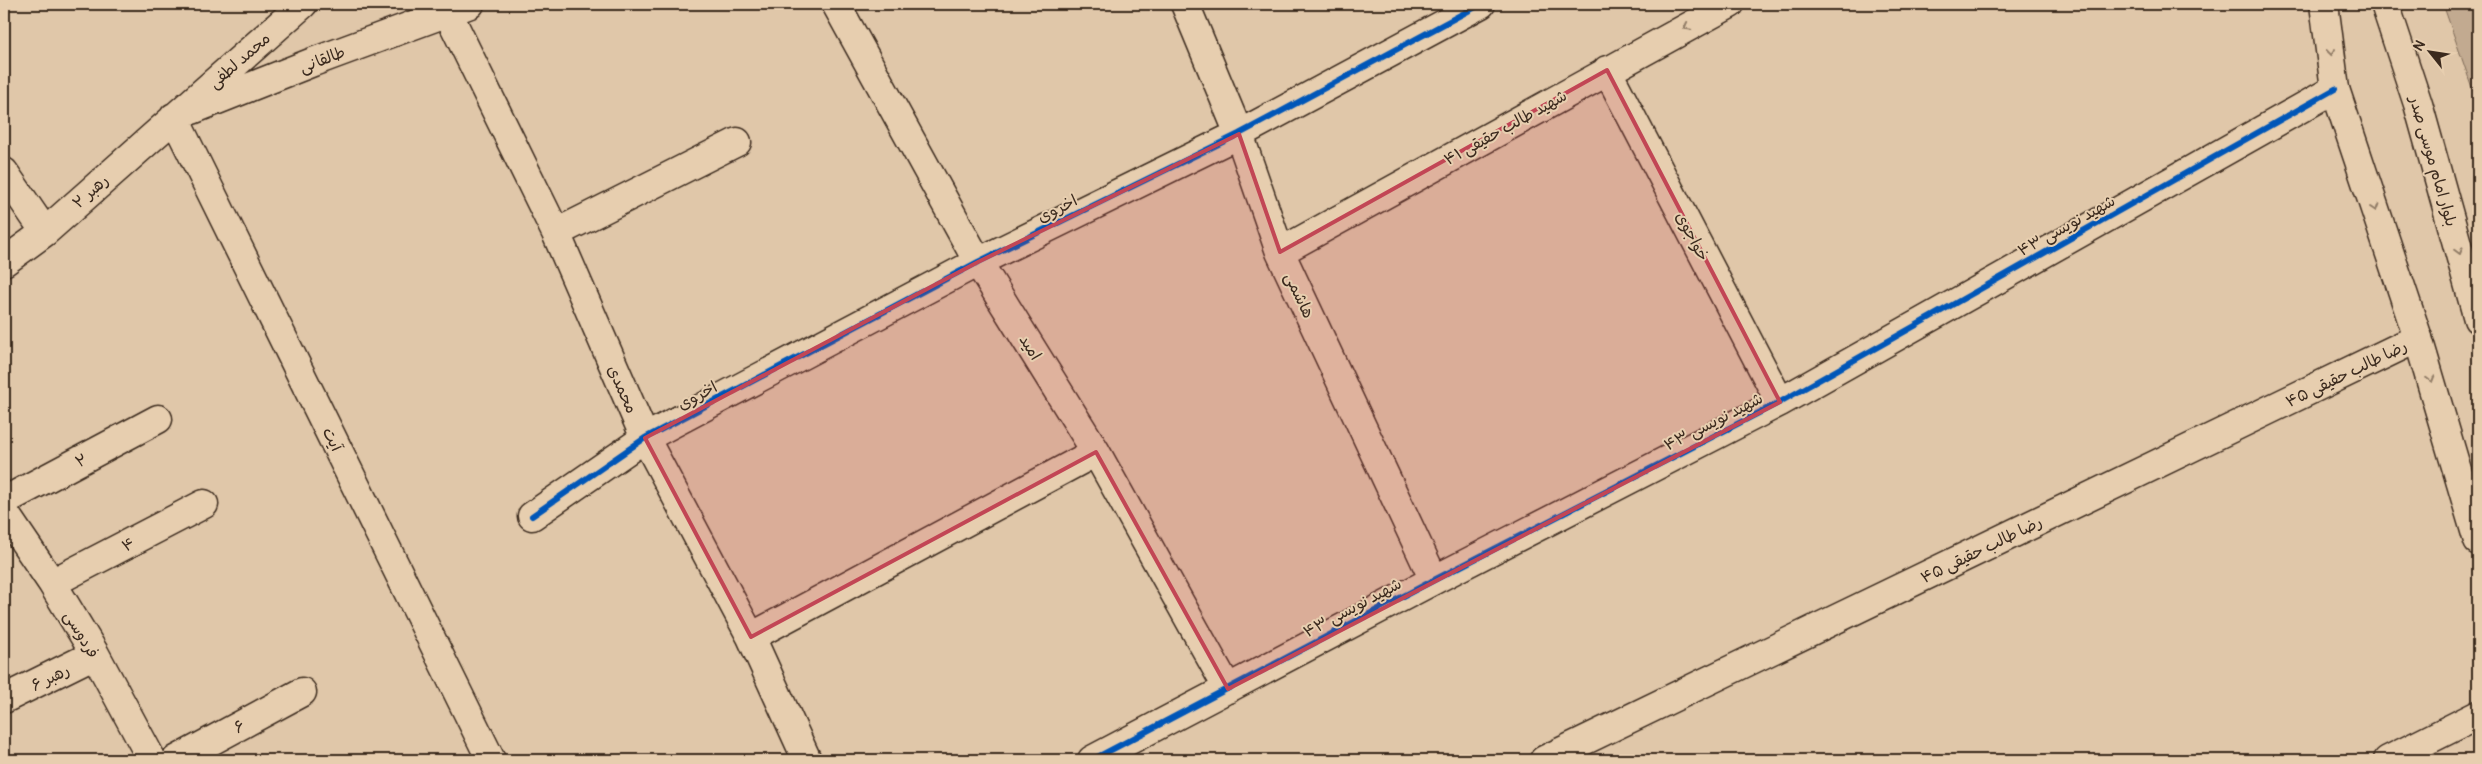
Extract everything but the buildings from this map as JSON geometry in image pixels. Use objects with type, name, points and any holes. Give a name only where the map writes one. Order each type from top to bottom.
[{"type":"street","name":"محمد لطفی","points":[[174,117],[303,4]]},
{"type":"street","name":"امید","points":[[836,4],[978,262],[1096,452],[1228,689]]},
{"type":"street","name":"هاشمی","points":[[1185,4],[1239,134],[1280,252],[1434,580]]},
{"type":"street","name":"اخروی","points":[[532,516],[645,438],[978,262],[1239,134],[1481,4]]},
{"type":"street","name":"۴۱ شهید طالب حقیقی","points":[[1280,252],[1606,70],[1730,4]]},
{"type":"street","points":[[2324,4],[2335,89],[2418,338],[2478,540]]},
{"type":"street","name":"بلوار امام موسی صدر","points":[[2385,4],[2418,104],[2478,319]]},
{"type":"street","name":"طالقانی","points":[[174,117],[313,62],[459,8]]},
{"type":"street","name":"محمدی","points":[[459,8],[645,438],[751,637],[807,760]]},
{"type":"street","name":"خواجوی","points":[[1606,70],[1780,402]]},
{"type":"street","name":"۴۳ شهید نویسی","points":[[1092,760],[1434,580],[1780,402],[2335,89]]},
{"type":"street","name":"رهبر ۲","points":[[4,262],[45,232],[174,117]]},
{"type":"street","name":"آیت","points":[[174,117],[491,760]]},
{"type":"street","points":[[556,233],[737,142]]},
{"type":"street","points":[[4,172],[45,232]]},
{"type":"street","name":"۴۵ رضا طالب حقیقی","points":[[1544,760],[2418,338]]},
{"type":"street","name":"۲","points":[[4,501],[158,419]]},
{"type":"street","points":[[751,637],[1096,452]]},
{"type":"street","name":"۴","points":[[52,583],[204,504]]},
{"type":"street","name":"فردوسی","points":[[4,512],[52,583],[95,654],[152,760]]},
{"type":"street","name":"رهبر ۶","points":[[4,699],[95,654]]},
{"type":"street","name":"۶","points":[[176,760],[302,692]]},
{"type":"street","points":[[2388,760],[2478,715]]},
{"type":"highlighted area","points":[[1607,70],[1780,402],[1228,689],[1096,452],[751,637],[645,438],[978,262],[1239,134],[1280,252]]},
{"type":"shaded area","points":[[2443,4],[2478,4],[2478,105]]},
{"type":"cycle path","points":[[532,516],[645,438],[978,262],[1239,134],[1481,4]]},
{"type":"cycle path","points":[[1092,760],[1434,580],[1780,402],[2335,89]]}]
